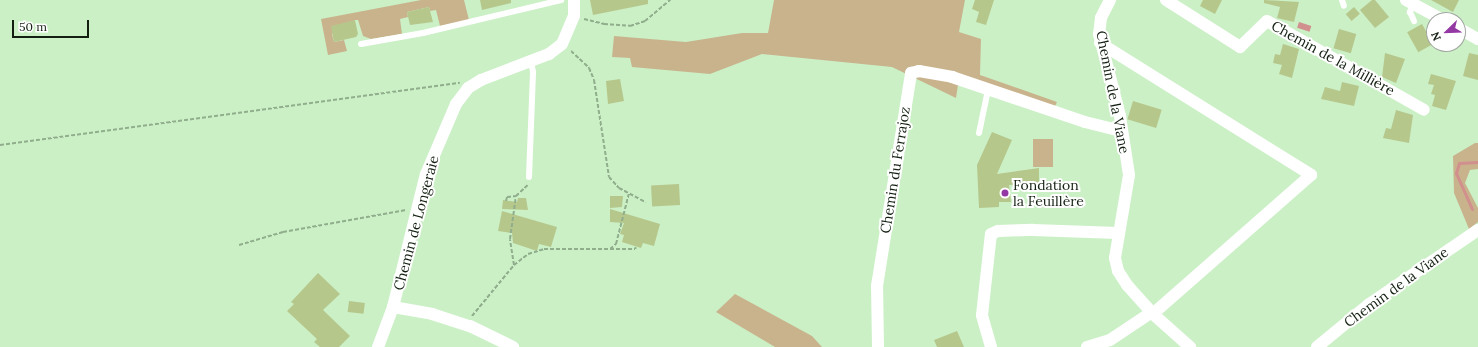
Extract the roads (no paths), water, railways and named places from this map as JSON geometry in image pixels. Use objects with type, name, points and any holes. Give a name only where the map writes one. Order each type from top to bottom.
[{"type":"street","name":"Chemin de Longeraie","points":[[378,347],[393,306],[426,174],[444,128],[456,104],[468,88],[549,54],[562,44],[574,16],[574,0]]},
{"type":"street","name":"Chemin de la Viane","points":[[1110,0],[1101,18],[1100,43],[1122,131],[1129,175],[1118,232],[1115,258],[1118,271],[1152,313],[1190,347]]},
{"type":"street","name":"Chemin de la Millière","points":[[1166,0],[1240,47],[1267,21],[1424,110]]},
{"type":"street","points":[[1409,2],[1428,12]]},
{"type":"street","points":[[1466,32],[1478,39]]},
{"type":"street","points":[[1087,347],[1110,340],[1152,313],[1311,175],[1100,43]]},
{"type":"street","name":"Chemin du Ferrajoz","points":[[878,347],[877,286],[909,77],[914,72],[952,77],[988,90]]},
{"type":"street","points":[[988,90],[1084,122],[1122,131]]},
{"type":"street","points":[[991,347],[982,315],[991,234],[998,231],[1033,230],[1118,232]]},
{"type":"street","name":"Chemin de la Viane","points":[[1317,347],[1387,291],[1478,230]]},
{"type":"street","points":[[393,306],[432,314],[465,324],[513,347]]},
{"type":"lane","points":[[361,44],[422,33],[561,0]]},
{"type":"lane","points":[[1409,2],[1410,12],[1414,21]]},
{"type":"lane","points":[[529,177],[533,72],[531,61]]},
{"type":"lane","points":[[979,132],[988,90]]},
{"type":"waterway","points":[[1472,209],[1456,173],[1459,163],[1478,162]]},
{"type":"place","name":"Fondation la Feuillère","points":[[1005,193]]}]
